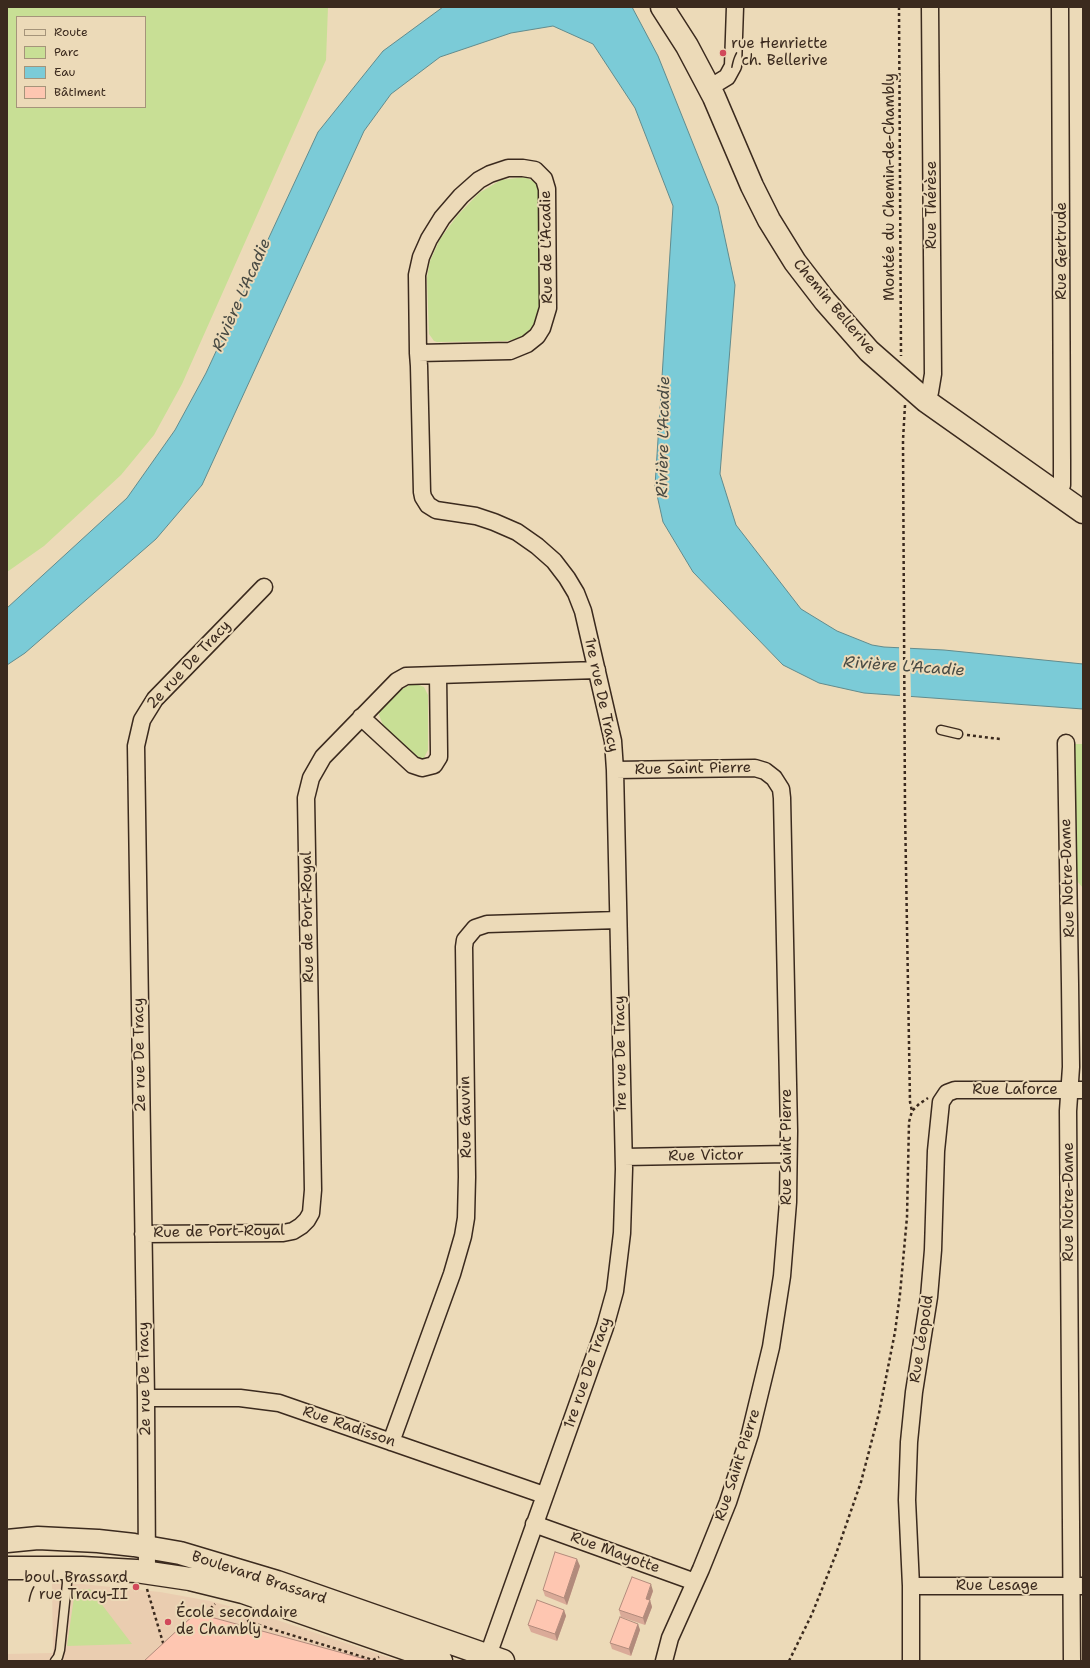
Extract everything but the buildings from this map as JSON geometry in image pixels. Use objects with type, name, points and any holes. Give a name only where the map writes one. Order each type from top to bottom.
[{"type":"street","name":"Chemin Bellerive","points":[[662,7],[687,46],[720,107],[760,203],[777,234],[825,301],[915,400],[1083,512]]},
{"type":"street","points":[[709,88],[727,77],[734,66],[735,7]]},
{"type":"street","name":"Rue Thérèse","points":[[915,400],[930,392],[933,374],[930,7]]},
{"type":"street","name":"Rue Gertrude","points":[[1058,494],[1062,485],[1060,7]]},
{"type":"street","name":"Rue de L'Acadie","points":[[418,353],[510,351],[527,344],[540,333],[547,317],[548,300],[547,189],[544,179],[539,172],[530,168],[516,168],[490,174],[461,196],[432,232],[423,251],[418,269],[418,353],[422,492],[428,505],[443,512]]},
{"type":"street","name":"1re rue De Tracy","points":[[443,512],[476,516],[502,524],[526,538],[550,557],[567,578],[580,602],[613,741],[615,770],[624,1157],[622,1233],[614,1291],[605,1327],[534,1524],[492,1659]]},
{"type":"street","name":"2e rue De Tracy","points":[[147,1580],[146,1398],[135,758],[138,737],[145,713],[155,699],[264,587]]},
{"type":"street","name":"Rue de Port-Royal","points":[[143,1234],[283,1233],[297,1229],[304,1224],[309,1216],[313,1190],[306,791],[318,764],[361,717],[401,678],[412,675],[597,670]]},
{"type":"street","points":[[361,717],[413,765],[422,768],[434,765],[440,752],[438,675]]},
{"type":"street","name":"Rue Notre-Dame","points":[[1066,743],[1067,873],[1076,900],[1071,1067],[1076,1090],[1077,1586],[1072,1661]]},
{"type":"street","name":"Rue Saint Pierre","points":[[615,770],[755,768],[769,773],[779,784],[782,798],[788,1154],[788,1202],[784,1258],[771,1347],[755,1413],[737,1476],[717,1530],[670,1638],[664,1661]]},
{"type":"street","name":"Rue Gauvin","points":[[391,1442],[452,1274],[463,1236],[467,1191],[465,940],[475,928],[487,924],[618,920]]},
{"type":"street","name":"Rue Laforce","points":[[947,1093],[961,1090],[1076,1090]]},
{"type":"street","name":"Rue Léopold","points":[[911,1661],[911,1586],[907,1500],[909,1442],[913,1398],[929,1297],[933,1250],[936,1151],[940,1110],[943,1098],[947,1093]]},
{"type":"street","name":"Rue Victor","points":[[624,1157],[788,1154]]},
{"type":"street","name":"Rue Radisson","points":[[146,1398],[230,1397],[269,1401],[288,1406],[544,1495]]},
{"type":"street","name":"Rue Mayotte","points":[[534,1524],[695,1582]]},
{"type":"street","name":"Boulevard Brassard","points":[[7,1541],[38,1538],[98,1541],[147,1547],[206,1560],[399,1646],[441,1661]]},
{"type":"street","name":"Boulevard Brassard","points":[[7,1568],[66,1568],[147,1580],[182,1578],[222,1594],[293,1598],[492,1659]]},
{"type":"street","name":"Rue Lesage","points":[[911,1586],[1077,1586]]},
{"type":"lane","points":[[941,730],[958,734]]},
{"type":"lane","points":[[55,1661],[60,1650],[67,1583],[66,1568]]},
{"type":"path","name":"Montée du Chemin-de-Chambly","points":[[899,7],[901,361]]},
{"type":"path","points":[[789,1661],[815,1608],[836,1554],[861,1482],[880,1407],[895,1332],[900,1294],[907,1218],[909,1122],[912,1111],[910,1102],[908,958],[903,440],[915,400]]},
{"type":"path","points":[[958,734],[1000,739]]},
{"type":"path","points":[[912,1111],[919,1104],[931,1097]]},
{"type":"path","points":[[147,1580],[166,1650]]},
{"type":"path","points":[[201,1617],[222,1594],[249,1622],[373,1660],[399,1646]]},
{"type":"shaded area","name":"École secondaire de Chambly","points":[[52,1584],[82,1584],[160,1592],[210,1601],[262,1615],[399,1661],[7,1661],[7,1654],[53,1653]]},
{"type":"green space","points":[[7,7],[328,7],[326,60],[182,384],[154,435],[121,475],[44,546],[7,572]]},
{"type":"green space","points":[[525,177],[535,182],[538,187],[540,297],[537,317],[532,327],[523,336],[506,341],[434,341],[429,334],[427,278],[430,261],[440,239],[457,216],[479,193],[501,180]]},
{"type":"green space","points":[[416,684],[424,687],[428,695],[428,750],[424,758],[420,759],[416,757],[383,725],[379,715],[379,712],[398,691],[410,685]]},
{"type":"green space","points":[[1075,744],[1083,744],[1083,888],[1077,881],[1076,874]]},
{"type":"green space","points":[[90,1589],[132,1644],[67,1646],[75,1590]]},
{"type":"water","name":"Rivière L'Acadie","points":[[443,7],[632,7],[658,56],[718,206],[735,285],[720,474],[736,525],[801,609],[837,631],[872,645],[944,650],[1083,664],[1083,709],[864,693],[819,683],[783,665],[693,572],[663,522],[655,486],[673,206],[635,108],[593,44],[553,26],[511,33],[440,57],[391,94],[364,131],[202,485],[156,539],[25,653],[7,665],[7,608],[127,498],[175,430],[206,373],[318,132],[383,51]]},
{"type":"pier","points":[[899,646],[910,647],[911,699],[900,698]]},
{"type":"place","name":"rue Henriette / ch. Bellerive","points":[[723,53]]},
{"type":"place","name":"boul. Brassard / rue Tracy-II","points":[[136,1587]]},
{"type":"place","name":"École secondaire de Chambly","points":[[168,1622]]}]
